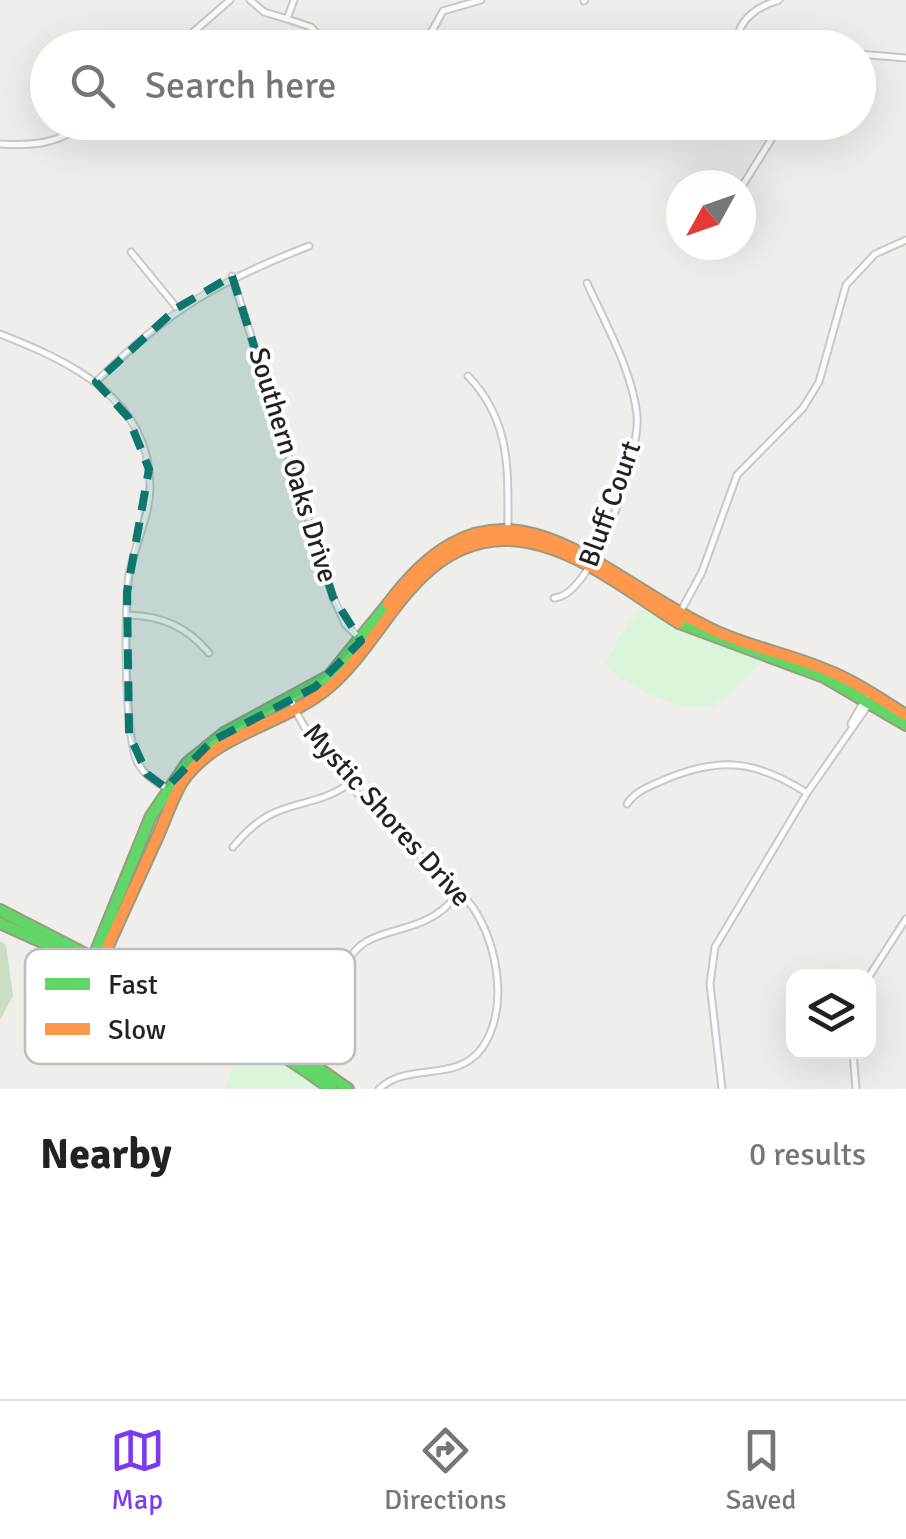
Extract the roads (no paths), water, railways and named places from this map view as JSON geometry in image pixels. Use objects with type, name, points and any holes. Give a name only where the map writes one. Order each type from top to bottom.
[{"type":"street","points":[[196,30],[230,0]]},
{"type":"street","points":[[250,0],[264,12],[315,30]]},
{"type":"street","points":[[287,19],[294,0]]},
{"type":"street","points":[[433,30],[443,11],[481,0]]},
{"type":"street","points":[[742,30],[750,15],[779,0]]},
{"type":"street","points":[[876,56],[906,58]]},
{"type":"street","points":[[0,144],[31,146],[57,140]]},
{"type":"street","points":[[752,170],[771,140]]},
{"type":"street","points":[[678,617],[702,572],[738,476],[804,408],[819,382],[846,285],[875,254],[906,240]]},
{"type":"street","points":[[96,382],[177,308],[232,276],[309,246]]},
{"type":"street","points":[[131,252],[177,308]]},
{"type":"street","name":"Southern Oaks Drive","points":[[232,276],[333,597],[345,624],[365,643]]},
{"type":"street","name":"Bluff Court","points":[[554,598],[571,593],[591,565],[628,471],[638,431],[630,384],[588,283]]},
{"type":"street","points":[[0,334],[66,360],[96,382],[128,417],[149,468],[148,502],[129,575],[130,742],[139,765],[171,790]]},
{"type":"street","points":[[468,376],[489,402],[506,441],[508,536]]},
{"type":"street","points":[[102,949],[171,790],[217,748],[340,679],[404,592],[422,574],[470,546],[508,536],[556,549],[591,565],[733,648],[772,655],[906,716]]},
{"type":"street","points":[[128,615],[157,618],[185,629],[209,654]]},
{"type":"street","points":[[870,697],[906,725]]},
{"type":"street","points":[[722,1089],[710,984],[715,947],[870,697]]},
{"type":"street","name":"Mystic Shores Drive","points":[[293,706],[352,782],[460,893],[480,920],[492,954],[498,995],[492,1030],[480,1050],[444,1072],[393,1078],[379,1089]]},
{"type":"street","points":[[626,804],[646,788],[714,763],[769,772],[807,793]]},
{"type":"street","points":[[233,847],[276,809],[338,792],[352,782]]},
{"type":"street","points":[[355,951],[375,936],[432,918],[460,893]]},
{"type":"street","points":[[0,910],[69,949]]},
{"type":"street","points":[[874,969],[906,919]]},
{"type":"street","points":[[0,923],[60,949]]},
{"type":"street","points":[[854,1059],[856,1089]]},
{"type":"street","points":[[298,1064],[331,1089]]},
{"type":"street","points":[[317,1064],[348,1089]]}]
